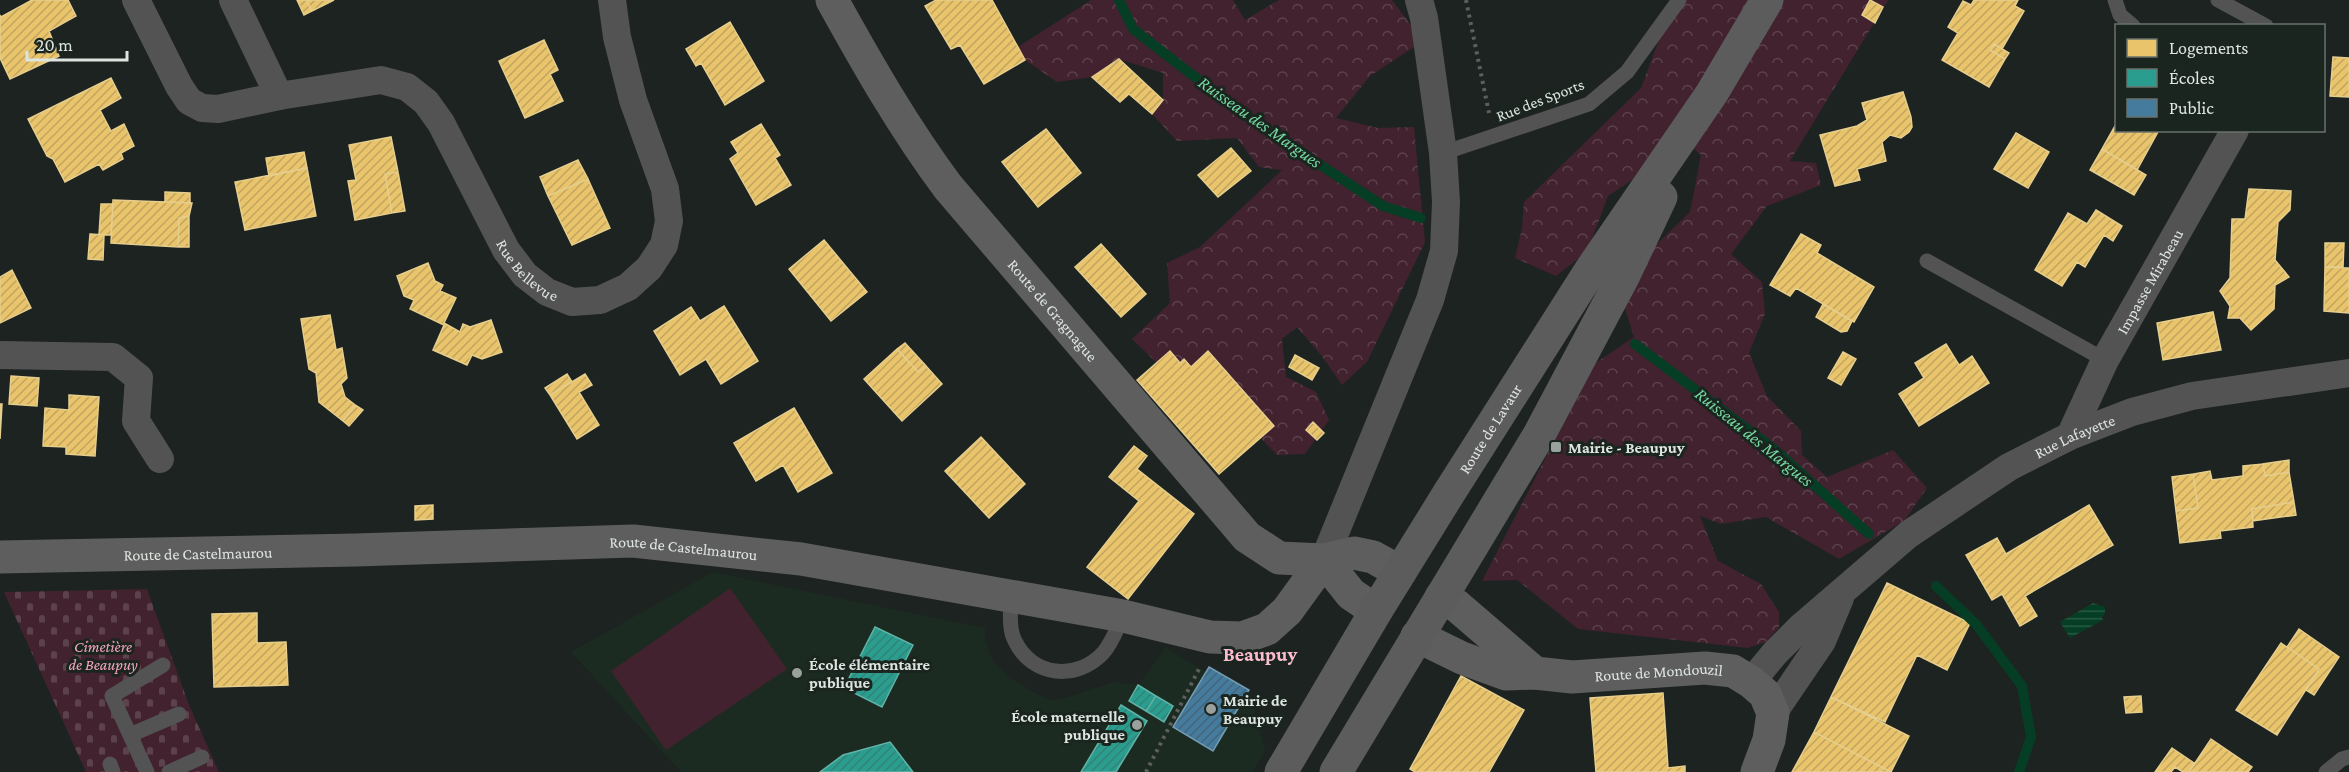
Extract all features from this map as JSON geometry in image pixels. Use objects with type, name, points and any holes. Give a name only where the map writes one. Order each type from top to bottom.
[{"type":"main road","name":"Route de Lavaur","points":[[1281,772],[1400,572],[1590,271],[1712,93],[1767,0]]},
{"type":"main road","name":"Route de Lavaur","points":[[1336,772],[1544,426],[1624,274],[1712,93]]},
{"type":"main road","points":[[1400,572],[1441,597]]},
{"type":"main road","points":[[1376,611],[1417,636]]},
{"type":"street","name":"Rue Bellevue","points":[[136,0],[179,86],[189,101],[202,108],[218,109],[279,96],[381,80],[406,87],[426,102],[441,123],[506,250],[525,274],[547,292],[572,302],[600,300],[628,287],[649,268],[664,245],[669,221],[665,189],[633,100],[617,37],[612,0]]},
{"type":"street","points":[[233,0],[279,96]]},
{"type":"street","name":"Route de Gragnague","points":[[832,0],[876,80],[909,133],[948,187],[1200,485],[1247,537],[1279,558],[1324,560],[1354,552],[1374,557],[1400,572]]},
{"type":"street","points":[[1376,611],[1351,594],[1324,560],[1430,300],[1444,251],[1446,202],[1443,153],[1424,18],[1419,0]]},
{"type":"street","name":"Impasse Mirabeau","points":[[2070,436],[2105,360],[2234,132]]},
{"type":"street","points":[[0,355],[113,357],[139,378],[136,421],[160,459]]},
{"type":"street","name":"Rue Lafayette","points":[[1751,682],[1788,640],[1909,534],[2009,467],[2070,436],[2132,412],[2192,396],[2349,373]]},
{"type":"street","name":"Route de Castelmaurou","points":[[0,557],[356,550],[633,541],[801,559],[1123,616],[1210,637],[1242,638],[1267,629],[1287,611],[1324,560]]},
{"type":"street","name":"Rue Lafayette","points":[[1773,713],[1822,641],[1842,594]]},
{"type":"street","points":[[1441,597],[1457,606],[1535,674]]},
{"type":"street","name":"Route de Mondouzil","points":[[1417,636],[1462,658],[1506,674],[1572,677],[1705,668],[1733,672],[1751,682],[1765,694],[1773,713]]},
{"type":"street","points":[[1757,772],[1769,740],[1773,713]]},
{"type":"lane","name":"Rue des Sports","points":[[1443,153],[1589,104],[1627,72],[1679,0]]},
{"type":"lane","points":[[2115,0],[2120,15],[2131,24]]},
{"type":"lane","points":[[2218,0],[2262,24]]},
{"type":"lane","points":[[1927,261],[2105,360]]},
{"type":"lane","points":[[1011,595],[1011,627],[1015,642],[1031,663],[1057,672],[1075,671],[1093,663],[1105,651],[1123,616]]},
{"type":"lane","points":[[147,772],[112,696],[163,665]]},
{"type":"lane","points":[[130,735],[179,714]]},
{"type":"lane","points":[[170,772],[202,757]]},
{"type":"lane","points":[[2326,772],[2342,759],[2349,758]]},
{"type":"path","points":[[1466,0],[1485,89],[1492,138]]},
{"type":"path","points":[[1146,772],[1203,662]]},
{"type":"shaded area","name":"École élémentaire publique","points":[[713,572],[979,627],[985,626],[985,640],[993,661],[1010,678],[1052,700],[1114,682],[1138,685],[1166,647],[1198,668],[1249,690],[1265,751],[1252,772],[681,772],[571,652]]},
{"type":"shaded area","points":[[2093,603],[2105,607],[2103,620],[2070,638],[2060,622]]},
{"type":"green space","points":[[1091,0],[1233,0],[1245,20],[1279,0],[1392,0],[1423,41],[1370,76],[1336,118],[1378,128],[1414,127],[1425,242],[1367,362],[1342,385],[1297,327],[1282,339],[1286,377],[1316,392],[1329,420],[1305,454],[1277,455],[1260,437],[1273,425],[1208,351],[1191,367],[1184,359],[1180,363],[1170,351],[1157,363],[1132,339],[1170,303],[1167,263],[1200,247],[1282,170],[1259,167],[1237,138],[1177,141],[1152,114],[1163,100],[1163,73],[1119,59],[1092,77],[1057,82],[1025,60],[1018,47]]},
{"type":"green space","points":[[1674,0],[1888,0],[1790,161],[1816,163],[1821,185],[1767,206],[1731,254],[1762,282],[1765,314],[1749,353],[1767,396],[1801,431],[1802,455],[1827,477],[1893,450],[1927,488],[1904,521],[1839,559],[1766,517],[1721,524],[1700,516],[1718,561],[1761,584],[1779,612],[1779,627],[1766,642],[1748,648],[1578,629],[1517,580],[1482,581],[1594,364],[1634,337],[1623,303],[1655,246],[1690,212],[1701,155],[1668,127],[1647,170],[1608,196],[1587,252],[1556,276],[1515,258],[1522,228],[1524,202],[1641,88]]},
{"type":"green space","points":[[730,588],[787,669],[666,750],[611,671]]},
{"type":"green space","name":"Cimetière de Beaupuy","points":[[147,589],[189,705],[219,772],[86,772],[4,592]]},
{"type":"building: Logements","points":[[32,0],[68,0],[76,16],[49,31],[59,56],[10,79],[0,58],[0,15],[1,17]]},
{"type":"building: Logements","points":[[297,0],[306,0],[312,11],[304,15]]},
{"type":"building: Logements","points":[[306,0],[334,0],[312,11]]},
{"type":"building: Logements","points":[[936,0],[992,0],[1025,60],[984,84],[960,45],[951,49],[925,6]]},
{"type":"building: Logements","points":[[1870,0],[1883,7],[1875,23],[1862,15]]},
{"type":"building: Logements","points":[[1974,0],[2018,0],[2015,6],[2024,11],[2002,49],[1994,44],[1990,50],[2005,59],[1989,87],[1942,60],[1958,33],[1948,27],[1963,1],[1971,5]]},
{"type":"building: Logements","points":[[730,22],[764,81],[725,105],[701,63],[696,66],[686,49]]},
{"type":"building: Logements","points":[[544,40],[558,70],[550,74],[563,101],[525,118],[499,61]]},
{"type":"building: Logements","points":[[1994,44],[2009,53],[2005,59],[1990,50]]},
{"type":"building: Logements","points":[[2333,57],[2349,58],[2349,97],[2330,96]]},
{"type":"building: Logements","points":[[1119,59],[1163,100],[1152,114],[1129,94],[1120,102],[1092,77]]},
{"type":"building: Logements","points":[[111,78],[121,98],[100,110],[111,131],[124,124],[134,146],[121,153],[123,159],[103,170],[99,164],[65,182],[53,159],[47,156],[28,119]]},
{"type":"building: Logements","points":[[1903,92],[1911,117],[1912,127],[1909,132],[1901,138],[1890,135],[1882,142],[1886,161],[1857,169],[1860,180],[1835,186],[1820,135],[1857,126],[1867,120],[1862,103]]},
{"type":"building: Logements","points":[[761,124],[780,155],[775,158],[791,185],[756,205],[730,159],[738,153],[731,142]]},
{"type":"building: Logements","points":[[2115,126],[2115,132],[2158,132],[2137,170],[2102,149]]},
{"type":"building: Logements","points":[[1046,129],[1081,173],[1038,207],[1002,162]]},
{"type":"building: Logements","points":[[2016,133],[2049,152],[2028,188],[1994,169]]},
{"type":"building: Logements","points":[[391,137],[398,172],[385,174],[392,213],[355,220],[348,181],[356,180],[349,145]]},
{"type":"building: Logements","points":[[1231,148],[1251,171],[1218,197],[1198,175]]},
{"type":"building: Logements","points":[[2102,149],[2146,175],[2134,195],[2090,170]]},
{"type":"building: Logements","points":[[304,152],[307,168],[269,176],[266,158]]},
{"type":"building: Logements","points":[[578,160],[588,179],[548,196],[540,177]]},
{"type":"building: Logements","points":[[307,168],[316,216],[245,230],[235,182]]},
{"type":"building: Logements","points":[[398,172],[405,211],[392,213],[385,174]]},
{"type":"building: Logements","points":[[588,179],[610,228],[572,245],[548,196]]},
{"type":"building: Logements","points":[[2249,189],[2291,191],[2290,210],[2278,222],[2275,260],[2289,277],[2275,285],[2274,309],[2251,330],[2240,318],[2228,318],[2230,306],[2220,291],[2230,278],[2232,219],[2245,219]]},
{"type":"building: Logements","points":[[165,192],[190,193],[190,203],[165,202]]},
{"type":"building: Logements","points":[[113,200],[192,203],[189,216],[179,218],[178,247],[111,243]]},
{"type":"building: Logements","points":[[101,204],[113,204],[111,235],[99,235]]},
{"type":"building: Logements","points":[[2096,210],[2122,226],[2113,241],[2104,235],[2085,267],[2077,262],[2062,286],[2035,270],[2068,213],[2087,224]]},
{"type":"building: Logements","points":[[189,216],[189,247],[178,247],[179,218]]},
{"type":"building: Logements","points":[[90,234],[104,235],[103,260],[88,259]]},
{"type":"building: Logements","points":[[1801,234],[1821,245],[1817,253],[1874,287],[1854,322],[1796,288],[1790,296],[1770,285]]},
{"type":"building: Logements","points":[[824,240],[867,292],[831,321],[789,269]]},
{"type":"building: Logements","points":[[2325,243],[2344,243],[2343,267],[2325,267]]},
{"type":"building: Logements","points":[[1101,244],[1146,294],[1121,317],[1075,267]]},
{"type":"building: Logements","points":[[428,263],[435,281],[443,285],[440,291],[456,298],[444,323],[460,332],[463,324],[470,327],[491,320],[502,352],[482,359],[472,355],[467,365],[433,350],[444,325],[410,309],[414,300],[404,296],[397,276]]},
{"type":"building: Logements","points":[[2325,267],[2349,268],[2349,313],[2324,311]]},
{"type":"building: Logements","points":[[12,270],[31,308],[0,323],[0,277]]},
{"type":"building: Logements","points":[[1823,304],[1852,321],[1847,331],[1841,332],[1816,317]]},
{"type":"building: Logements","points":[[724,306],[758,361],[721,384],[706,359],[680,375],[654,331],[691,307],[700,321]]},
{"type":"building: Logements","points":[[2213,312],[2221,350],[2163,360],[2157,323]]},
{"type":"building: Logements","points":[[330,315],[336,350],[342,348],[347,378],[341,384],[345,397],[355,405],[343,421],[319,402],[316,373],[309,369],[301,319]]},
{"type":"building: Logements","points":[[905,343],[926,366],[918,372],[897,349]]},
{"type":"building: Logements","points":[[1946,344],[1959,365],[1972,356],[1989,383],[1919,426],[1899,394],[1924,378],[1915,363]]},
{"type":"building: Logements","points":[[897,349],[918,372],[926,366],[942,384],[902,421],[864,379]]},
{"type":"building: Logements","points":[[1170,351],[1180,363],[1184,359],[1191,367],[1208,351],[1274,426],[1219,474],[1137,380]]},
{"type":"building: Logements","points":[[1843,352],[1856,359],[1841,385],[1828,378]]},
{"type":"building: Logements","points":[[1295,355],[1319,368],[1312,380],[1289,367]]},
{"type":"building: Logements","points":[[567,374],[572,382],[550,395],[545,388]]},
{"type":"building: Logements","points":[[585,374],[592,385],[579,392],[599,425],[577,439],[550,395]]},
{"type":"building: Logements","points":[[11,376],[39,378],[37,406],[9,404]]},
{"type":"building: Logements","points":[[69,395],[99,397],[95,456],[66,454],[66,447],[43,446],[45,408],[69,410]]},
{"type":"building: Logements","points":[[0,404],[2,404],[0,439]]},
{"type":"building: Logements","points":[[355,405],[363,410],[349,426],[343,421]]},
{"type":"building: Logements","points":[[794,408],[832,473],[798,492],[783,465],[756,481],[734,443]]},
{"type":"building: Logements","points":[[1313,422],[1324,433],[1317,440],[1306,430]]},
{"type":"building: Logements","points":[[981,437],[1025,484],[989,518],[945,471]]},
{"type":"building: Logements","points":[[1134,446],[1147,456],[1137,469],[1194,514],[1128,599],[1087,567],[1139,501],[1109,477]]},
{"type":"building: Logements","points":[[2289,460],[2289,472],[2265,476],[2263,464]]},
{"type":"building: Logements","points":[[2263,464],[2265,476],[2289,472],[2294,502],[2252,509],[2253,527],[2220,531],[2221,538],[2180,543],[2176,511],[2198,508],[2193,474],[2210,471],[2212,480],[2243,476],[2243,466]]},
{"type":"building: Logements","points":[[2193,474],[2198,508],[2176,511],[2172,477]]},
{"type":"building: Logements","points":[[2294,502],[2296,515],[2253,521],[2252,509]]},
{"type":"building: Logements","points":[[433,505],[433,519],[415,520],[415,506]]},
{"type":"building: Logements","points":[[2089,505],[2113,545],[2025,596],[2037,616],[2020,626],[2002,594],[1992,600],[1966,555],[1997,538],[2006,554]]},
{"type":"building: Logements","points":[[1887,583],[1970,623],[1947,670],[1917,655],[1885,722],[1831,697]]},
{"type":"building: Logements","points":[[257,613],[257,643],[286,642],[288,685],[214,687],[212,614]]},
{"type":"building: Logements","points":[[2299,629],[2339,657],[2314,695],[2306,690],[2319,669],[2287,647]]},
{"type":"building: Logements","points":[[2281,643],[2319,669],[2277,735],[2236,710]]},
{"type":"building: Logements","points":[[1461,676],[1524,710],[1489,772],[1415,772],[1410,769]]},
{"type":"building: Logements","points":[[1663,693],[1668,768],[1685,766],[1685,772],[1596,772],[1590,698]]},
{"type":"building: Logements","points":[[2141,696],[2142,712],[2126,713],[2124,697]]},
{"type":"building: Logements","points":[[1831,697],[1909,736],[1891,772],[1814,732]]},
{"type":"building: Logements","points":[[1814,732],[1891,772],[1792,772]]},
{"type":"building: Logements","points":[[2211,739],[2252,767],[2248,772],[2189,772]]},
{"type":"building: Logements","points":[[2172,748],[2194,763],[2189,772],[2183,772],[2175,767],[2171,772],[2155,772]]},
{"type":"building: Écoles","points":[[875,627],[913,645],[882,707],[844,688]]},
{"type":"building: Écoles","points":[[1138,685],[1156,696],[1146,711],[1129,701]]},
{"type":"building: Écoles","points":[[1156,696],[1173,706],[1164,722],[1146,711]]},
{"type":"building: Écoles","points":[[1121,705],[1147,721],[1116,772],[1081,772]]},
{"type":"building: Écoles","points":[[890,742],[913,772],[820,772],[843,755]]},
{"type":"building: Public","name":"Mairie de Beaupuy","points":[[1209,667],[1249,690],[1213,751],[1173,727]]},
{"type":"waterway","name":"Ruisseau des Margues","points":[[1119,0],[1133,29],[1240,112],[1383,206],[1421,218]]},
{"type":"waterway","name":"Ruisseau des Margues","points":[[1635,344],[1775,450],[1869,534]]},
{"type":"waterway","name":"Ruisseau des Margues","points":[[1936,586],[1976,624],[2022,686],[2031,737],[2019,772]]},
{"type":"place","name":"Mairie - Beaupuy","points":[[1556,447]]},
{"type":"place","name":"École élémentaire publique","points":[[797,673]]},
{"type":"place","name":"Mairie de Beaupuy","points":[[1211,709]]},
{"type":"place","name":"École maternelle publique","points":[[1137,725]]},
{"type":"district","name":"Beaupuy","points":[[1260,654]]}]
